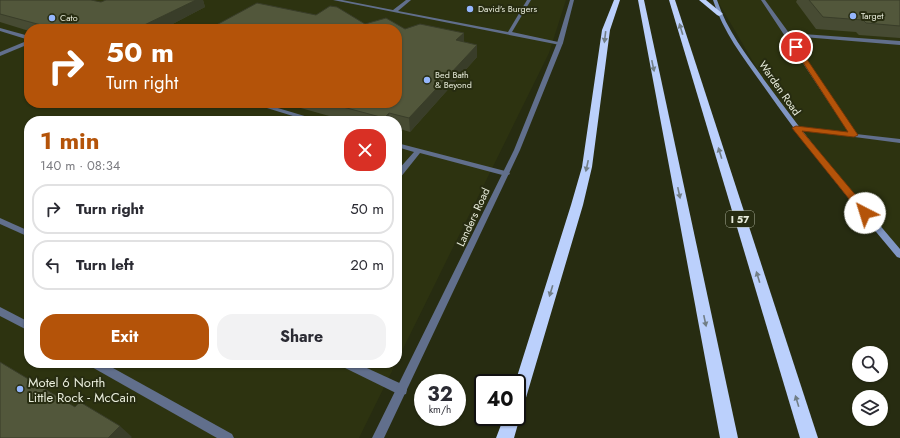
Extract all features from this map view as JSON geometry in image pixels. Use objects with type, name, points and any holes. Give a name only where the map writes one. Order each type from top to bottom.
[{"type":"highway","points":[[525,374],[577,205],[587,167],[594,130],[606,30],[617,0]]},
{"type":"highway","points":[[641,0],[729,438]]},
{"type":"highway","name":"I 57","points":[[672,0],[809,438]]},
{"type":"highway","points":[[702,0],[719,14]]},
{"type":"highway","points":[[506,438],[509,426]]},
{"type":"street","points":[[335,0],[560,44]]},
{"type":"street","points":[[394,11],[408,0]]},
{"type":"street","points":[[509,34],[529,0]]},
{"type":"street","name":"Landers Road","points":[[378,438],[517,150],[560,44],[572,0]]},
{"type":"street","name":"Warden Road","points":[[715,0],[719,14],[748,60],[796,128],[900,255]]},
{"type":"street","points":[[763,0],[854,135]]},
{"type":"street","points":[[0,29],[24,36]]},
{"type":"street","points":[[787,34],[900,43]]},
{"type":"street","points":[[0,54],[24,44]]},
{"type":"street","points":[[271,108],[299,116]]},
{"type":"street","points":[[796,128],[900,141]]},
{"type":"street","points":[[402,146],[506,174]]},
{"type":"street","points":[[402,170],[418,151]]},
{"type":"street","points":[[0,222],[24,232]]},
{"type":"street","points":[[0,311],[24,324]]},
{"type":"street","points":[[103,368],[228,438]]},
{"type":"street","points":[[356,368],[402,390]]},
{"type":"shaded area","points":[[0,0],[566,0],[549,53],[402,351],[402,116],[24,116],[24,368],[394,368],[359,438],[0,438]]},
{"type":"shaded area","points":[[717,0],[900,0],[900,253],[776,101]]},
{"type":"building","points":[[0,0],[91,0],[101,2],[106,0],[196,0],[146,24],[37,24],[0,14]]},
{"type":"building","points":[[809,0],[900,0],[900,26],[866,23],[863,20],[823,17]]},
{"type":"building","points":[[257,3],[316,15],[330,6],[337,7],[365,24],[218,24]]},
{"type":"building","points":[[386,18],[396,24],[365,24]]},
{"type":"building","points":[[420,24],[464,33],[456,40],[477,45],[409,118],[389,113],[386,116],[377,116],[347,108],[402,108],[402,27],[405,29]]},
{"type":"building","name":"Motel 6 North Little Rock - McCain","points":[[0,362],[75,407],[80,402],[120,426],[108,438],[0,438]]},
{"type":"place","name":"David's Burgers","points":[[470,9]]},
{"type":"place","name":"Target","points":[[853,16]]},
{"type":"place","name":"Cato","points":[[52,18]]},
{"type":"place","name":"Bed Bath & Beyond","points":[[427,80]]},
{"type":"place","name":"Motel 6 North Little Rock - McCain","points":[[20,389]]},
{"type":"route","points":[[796,47],[854,135],[796,128],[865,213]]}]
